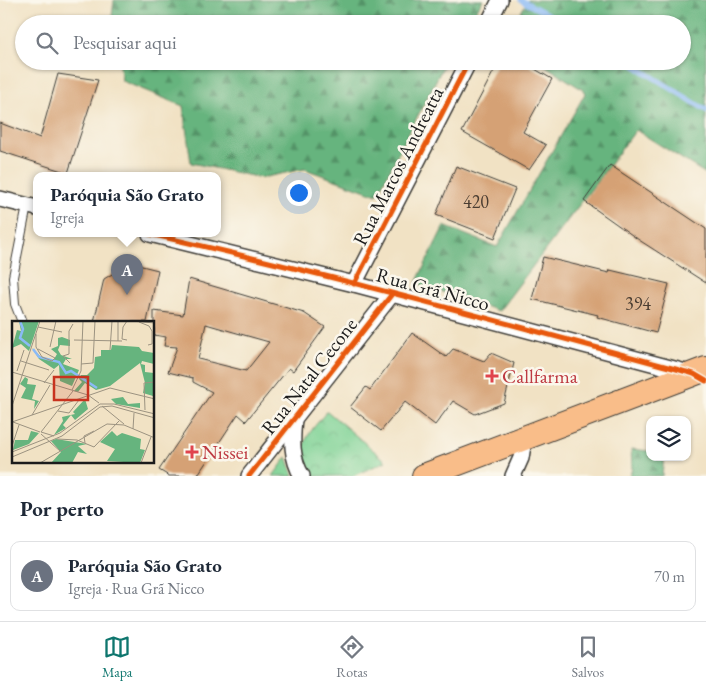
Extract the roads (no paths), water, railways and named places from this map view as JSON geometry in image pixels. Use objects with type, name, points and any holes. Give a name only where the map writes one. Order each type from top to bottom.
[{"type":"main road","points":[[424,476],[702,375]]},
{"type":"street","points":[[492,15],[499,2]]},
{"type":"street","name":"Rua Marcos Andreatta","points":[[354,284],[464,70]]},
{"type":"street","points":[[0,199],[32,207]]},
{"type":"street","name":"Rua Grã Nicco","points":[[162,237],[354,284],[702,375]]},
{"type":"street","name":"Rua Natal Cecone","points":[[249,476],[392,294]]},
{"type":"street","points":[[294,419],[293,456],[302,476]]},
{"type":"street","points":[[513,476],[521,458],[524,439]]},
{"type":"lane","points":[[22,321],[15,304],[13,278],[32,207]]},
{"type":"waterway","points":[[521,0],[548,15]]},
{"type":"waterway","points":[[642,70],[706,110]]},
{"type":"place","name":"Paróquia São Grato","points":[[127,295]]},
{"type":"place","name":"Callfarma","points":[[492,376]]},
{"type":"place","name":"Nissei","points":[[192,452]]}]
